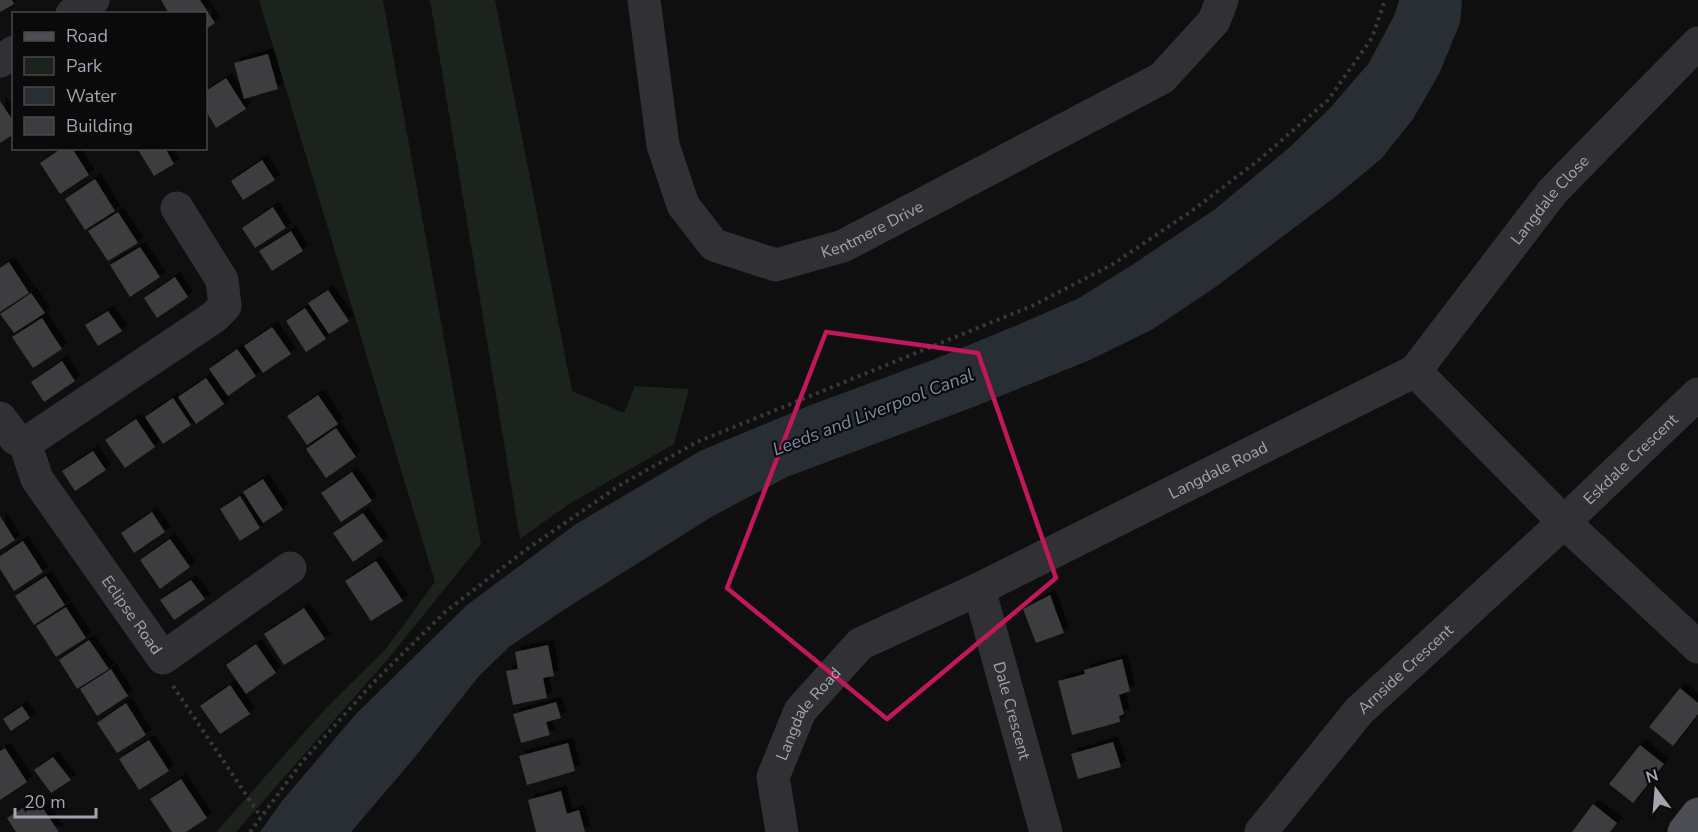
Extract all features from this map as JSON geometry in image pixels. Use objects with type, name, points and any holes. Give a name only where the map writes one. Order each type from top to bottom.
[{"type":"main road","points":[[1684,832],[1698,814]]},
{"type":"street","points":[[75,12],[93,0]]},
{"type":"street","name":"Kentmere Drive","points":[[644,0],[663,145],[683,205],[714,245],[776,266],[843,246],[1162,78],[1214,21],[1222,0]]},
{"type":"street","name":"Langdale Close","points":[[1415,371],[1552,191],[1698,43]]},
{"type":"street","points":[[0,418],[16,439],[32,439],[214,317],[225,306],[222,280],[177,208]]},
{"type":"street","points":[[1415,371],[1564,522],[1698,646]]},
{"type":"street","name":"Langdale Road","points":[[782,832],[773,777],[800,711],[860,644],[979,589],[1415,371]]},
{"type":"street","name":"Eskdale Crescent","points":[[1564,522],[1698,394]]},
{"type":"street","name":"Eclipse Road","points":[[24,440],[37,479],[163,658],[290,568]]},
{"type":"street","name":"Arnside Crescent","points":[[1261,832],[1359,711],[1564,522]]},
{"type":"street","name":"Dale Crescent","points":[[979,589],[1046,832]]},
{"type":"path","points":[[250,832],[302,762],[372,684],[445,612],[527,549],[620,485],[697,442],[1023,310],[1113,264],[1193,210],[1260,159],[1328,100],[1371,38],[1385,0]]},
{"type":"path","points":[[163,658],[174,690],[261,817]]},
{"type":"highlighted area","points":[[826,332],[978,353],[1056,578],[887,719],[727,588]]},
{"type":"green space","points":[[259,0],[383,0],[481,544],[387,660],[236,832],[216,832],[327,707],[385,650],[435,582]]},
{"type":"green space","points":[[430,0],[495,0],[572,391],[624,413],[635,386],[689,389],[674,444],[569,504],[520,539]]},
{"type":"water","name":"Leeds and Liverpool Canal","points":[[1399,0],[1462,0],[1460,23],[1439,74],[1413,119],[1382,158],[1335,197],[1217,286],[1153,329],[1090,360],[976,406],[787,477],[713,516],[509,647],[479,676],[415,757],[351,832],[260,832],[282,801],[355,715],[467,605],[576,524],[700,451],[808,406],[935,359],[1020,324],[1079,298],[1132,265],[1214,210],[1290,147],[1330,108],[1369,63],[1395,14]]},
{"type":"building","points":[[0,0],[12,0],[14,4],[0,12]]},
{"type":"building","points":[[161,0],[200,0],[215,23],[207,28],[207,12],[168,12]]},
{"type":"building","points":[[268,54],[278,89],[244,99],[234,63]]},
{"type":"building","points":[[226,78],[246,109],[216,128],[207,113],[207,90]]},
{"type":"building","points":[[0,101],[12,119],[12,135],[0,143]]},
{"type":"building","points":[[59,150],[73,150],[89,175],[60,194],[40,163]]},
{"type":"building","points":[[138,150],[166,150],[174,164],[154,176]]},
{"type":"building","points":[[262,160],[275,180],[243,200],[231,181]]},
{"type":"building","points":[[95,179],[115,211],[85,230],[65,199]]},
{"type":"building","points":[[273,207],[286,228],[255,248],[242,228]]},
{"type":"building","points":[[118,212],[138,243],[108,261],[88,231]]},
{"type":"building","points":[[291,231],[303,251],[272,271],[259,251]]},
{"type":"building","points":[[140,247],[160,277],[130,297],[110,265]]},
{"type":"building","points":[[9,262],[29,293],[0,312],[0,268]]},
{"type":"building","points":[[175,277],[188,297],[157,318],[144,298]]},
{"type":"building","points":[[328,290],[349,321],[329,334],[308,303]]},
{"type":"building","points":[[31,293],[45,313],[14,333],[0,314]]},
{"type":"building","points":[[305,308],[326,339],[306,352],[286,321]]},
{"type":"building","points":[[108,311],[122,331],[98,346],[85,325]]},
{"type":"building","points":[[42,318],[62,349],[33,368],[12,337]]},
{"type":"building","points":[[272,327],[291,354],[263,373],[244,346]]},
{"type":"building","points":[[237,349],[256,376],[228,396],[209,369]]},
{"type":"building","points":[[62,361],[75,381],[44,402],[31,382]]},
{"type":"building","points":[[206,378],[224,404],[196,424],[178,397]]},
{"type":"building","points":[[318,395],[338,424],[307,445],[287,416]]},
{"type":"building","points":[[173,398],[191,425],[163,444],[145,417]]},
{"type":"building","points":[[136,419],[155,447],[125,468],[105,440]]},
{"type":"building","points":[[336,428],[356,457],[326,478],[306,449]]},
{"type":"building","points":[[93,451],[106,470],[75,491],[62,471]]},
{"type":"building","points":[[352,472],[372,501],[341,522],[321,493]]},
{"type":"building","points":[[263,479],[283,510],[263,523],[243,492]]},
{"type":"building","points":[[240,496],[260,528],[240,541],[220,509]]},
{"type":"building","points":[[152,512],[165,532],[134,553],[121,533]]},
{"type":"building","points":[[363,513],[383,541],[353,562],[333,533]]},
{"type":"building","points":[[0,516],[15,540],[0,550]]},
{"type":"building","points":[[170,539],[190,567],[160,589],[140,560]]},
{"type":"building","points":[[23,541],[43,572],[14,591],[0,569],[0,556]]},
{"type":"building","points":[[376,561],[403,601],[371,621],[345,581]]},
{"type":"building","points":[[46,576],[65,605],[34,625],[15,596]]},
{"type":"building","points":[[191,580],[205,599],[174,620],[160,600]]},
{"type":"building","points":[[1050,595],[1064,633],[1036,643],[1023,609]]},
{"type":"building","points":[[66,607],[86,638],[56,657],[36,626]]},
{"type":"building","points":[[304,608],[325,639],[284,665],[264,634]]},
{"type":"building","points":[[89,640],[109,669],[77,689],[59,660]]},
{"type":"building","points":[[256,644],[276,673],[246,694],[226,665]]},
{"type":"building","points":[[548,645],[554,676],[543,678],[547,698],[513,705],[506,671],[518,669],[515,652]]},
{"type":"building","points":[[1122,659],[1130,691],[1119,695],[1124,714],[1119,716],[1120,722],[1072,735],[1058,681],[1085,674],[1084,670]]},
{"type":"building","points":[[111,669],[128,696],[97,716],[80,689]]},
{"type":"building","points":[[230,685],[250,714],[220,734],[200,706]]},
{"type":"building","points":[[1680,688],[1698,703],[1698,714],[1673,746],[1649,727]]},
{"type":"building","points":[[556,702],[561,718],[546,722],[550,735],[521,743],[513,714]]},
{"type":"building","points":[[126,703],[146,735],[117,753],[97,723]]},
{"type":"building","points":[[22,706],[30,718],[11,731],[3,719]]},
{"type":"building","points":[[149,740],[169,771],[139,790],[119,759]]},
{"type":"building","points":[[1113,742],[1121,767],[1078,779],[1071,754]]},
{"type":"building","points":[[568,743],[575,771],[527,785],[519,756]]},
{"type":"building","points":[[1640,745],[1664,764],[1633,803],[1609,784]]},
{"type":"building","points":[[5,748],[27,782],[0,800],[0,751]]},
{"type":"building","points":[[53,757],[71,780],[51,793],[34,770]]},
{"type":"building","points":[[181,779],[207,818],[186,832],[172,832],[150,799]]},
{"type":"building","points":[[561,791],[567,814],[579,810],[585,832],[536,832],[528,800]]},
{"type":"building","points":[[37,799],[59,832],[16,832],[7,818]]},
{"type":"building","points":[[1593,804],[1617,823],[1610,832],[1572,832]]}]
